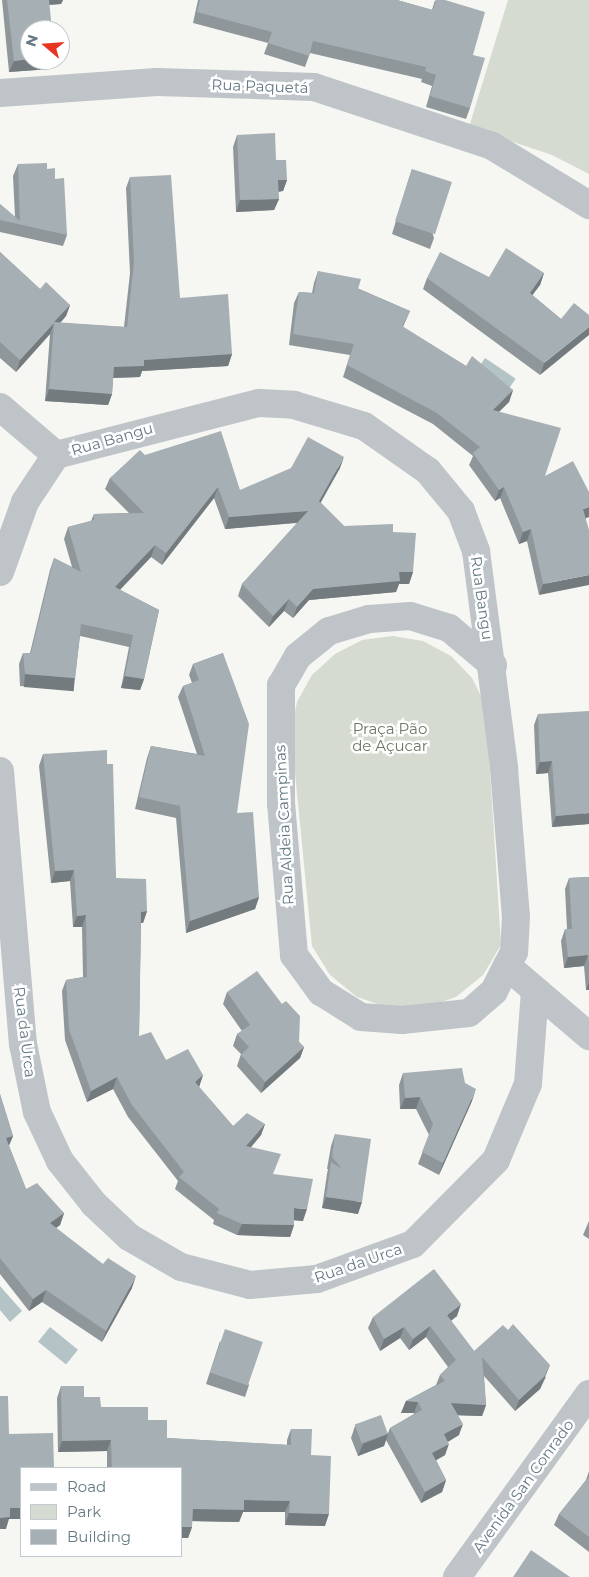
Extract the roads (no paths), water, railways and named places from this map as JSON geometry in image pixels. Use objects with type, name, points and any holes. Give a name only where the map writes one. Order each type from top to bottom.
[{"type":"street","name":"Rua Paquetá","points":[[0,93],[157,82],[314,87],[492,146],[588,203]]},
{"type":"street","name":"Rua Bangu","points":[[56,455],[259,403],[294,405],[364,426],[428,471],[461,511],[476,551],[493,665],[516,916],[514,952],[507,966]]},
{"type":"street","points":[[0,407],[56,455],[24,502],[0,572]]},
{"type":"street","name":"Rua Aldeia Campinas","points":[[493,665],[449,628],[410,616],[369,619],[329,631],[298,656],[281,685],[281,803],[294,955],[321,992],[361,1017],[402,1020],[469,1013],[494,991],[507,966]]},
{"type":"street","name":"Rua da Urca","points":[[0,771],[23,1044],[37,1112],[60,1161],[94,1204],[129,1237],[181,1267],[250,1285],[317,1279],[412,1244],[496,1160],[528,1084],[535,990]]},
{"type":"street","points":[[507,966],[589,1036]]},
{"type":"street","name":"Avenida San Conrado","points":[[456,1577],[589,1394]]},
{"type":"park label","name":"Praça Pão de Açucar","points":[[390,736]]}]
